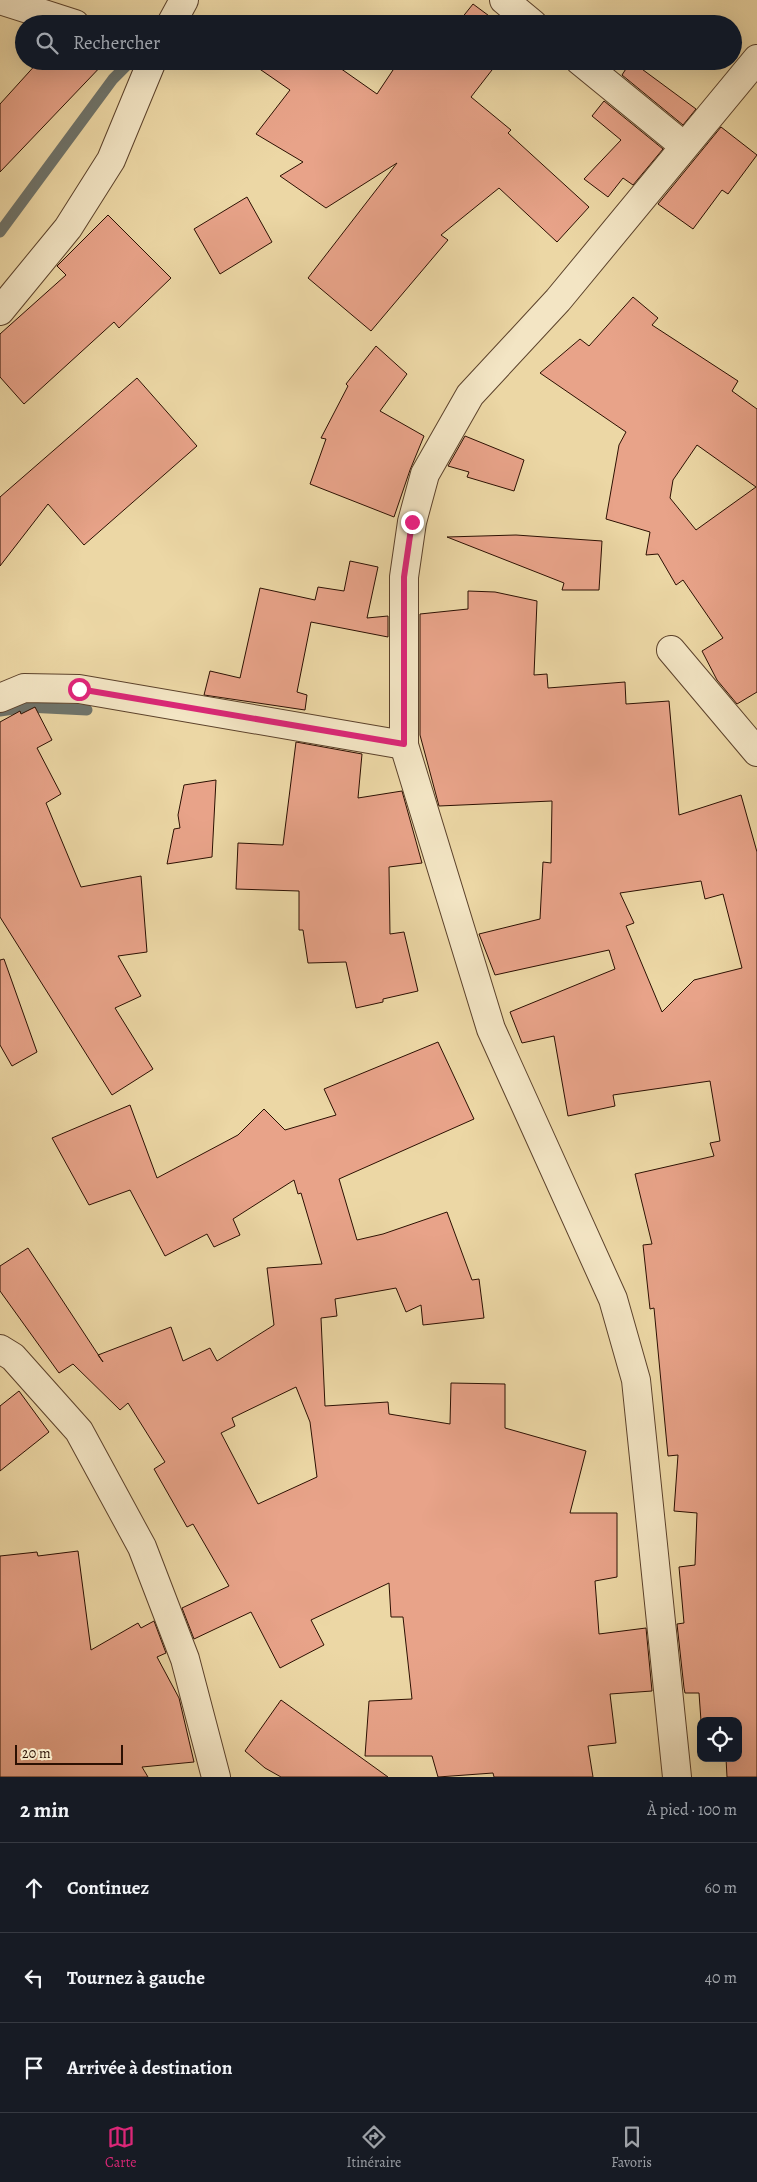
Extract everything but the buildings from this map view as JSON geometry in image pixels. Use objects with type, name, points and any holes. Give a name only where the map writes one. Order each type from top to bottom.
[{"type":"street","points":[[0,0],[47,15]]},
{"type":"street","points":[[176,15],[184,0]]},
{"type":"street","points":[[504,0],[522,15]]},
{"type":"street","points":[[677,1777],[636,1380],[613,1299],[491,1029],[404,744],[404,577],[412,522],[425,474],[470,395],[558,300],[757,59]]},
{"type":"street","points":[[0,311],[68,228],[110,160],[148,70]]},
{"type":"street","points":[[591,70],[684,146]]},
{"type":"street","points":[[671,650],[757,752]]},
{"type":"street","points":[[0,698],[24,688],[79,689],[404,744]]},
{"type":"street","points":[[0,1349],[12,1357],[79,1431],[142,1547],[185,1660],[216,1777]]},
{"type":"waterway","points":[[0,232],[113,79],[122,70]]},
{"type":"waterway","points":[[0,711],[27,707],[87,710]]},
{"type":"route","points":[[79,689],[404,744],[404,577],[412,522]]}]
